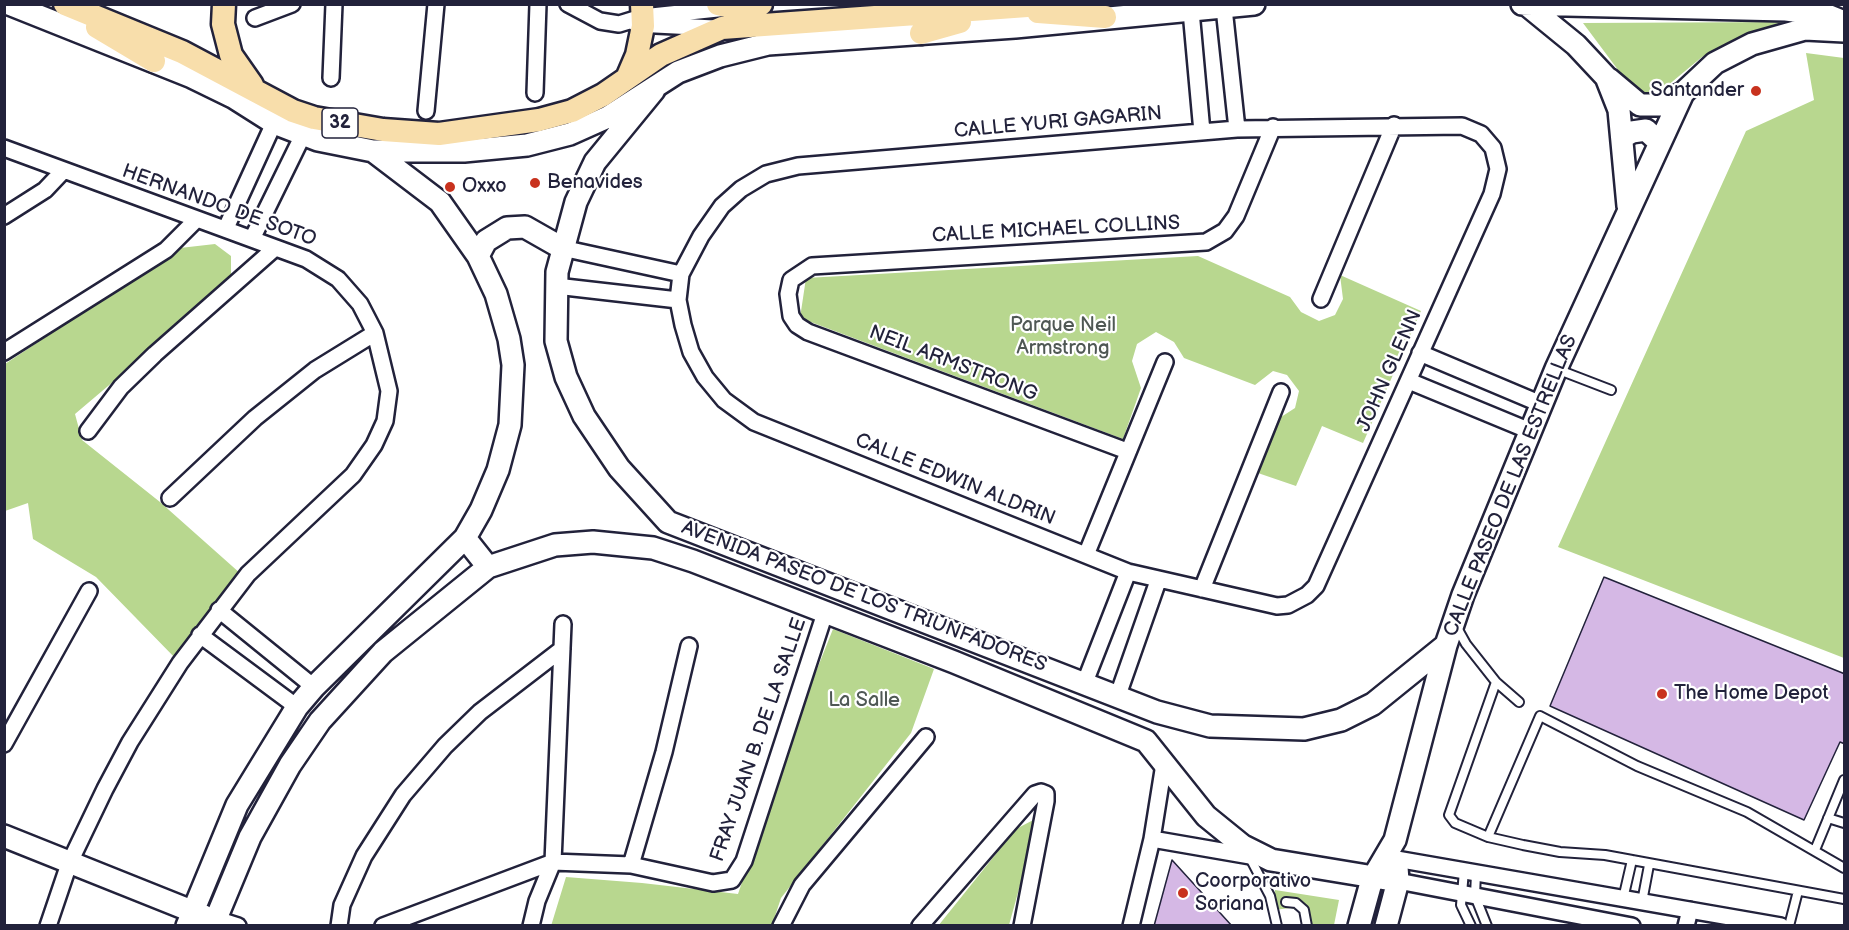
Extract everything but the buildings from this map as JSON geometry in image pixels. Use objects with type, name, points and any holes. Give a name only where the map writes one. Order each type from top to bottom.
[{"type":"main road","points":[[224,4],[223,24],[231,56],[260,94]]},
{"type":"main road","name":"32","points":[[68,5],[182,52],[293,111],[314,118],[383,130],[439,134],[539,120],[572,111],[603,95],[723,13],[761,4]]},
{"type":"main road","name":"32","points":[[723,13],[1001,10],[1055,4]]},
{"type":"main road","points":[[68,5],[108,34],[154,62]]},
{"type":"main road","points":[[921,33],[1001,10],[1105,17]]},
{"type":"main road","points":[[628,76],[637,55],[639,18]]},
{"type":"street","points":[[9,4],[219,90],[274,123],[303,135],[373,151],[464,151],[527,145],[570,135],[608,117],[654,90],[678,72],[720,56],[768,44],[1191,11],[1254,4]]},
{"type":"street","points":[[255,18],[292,4]]},
{"type":"street","points":[[331,78],[334,4]]},
{"type":"street","points":[[426,111],[436,4]]},
{"type":"street","points":[[535,93],[538,4]]},
{"type":"street","points":[[568,4],[600,21],[723,13]]},
{"type":"street","points":[[1522,4],[1786,10],[1827,15],[1845,22]]},
{"type":"street","name":"CALLE PASEO DE LAS ESTRELLAS","points":[[1527,5],[1576,45],[1606,77],[1619,110],[1628,209]]},
{"type":"street","points":[[1224,8],[1237,129]]},
{"type":"street","points":[[1191,11],[1202,132]]},
{"type":"street","points":[[639,18],[723,13]]},
{"type":"street","name":"CALLE PASEO DE LAS ESTRELLAS","points":[[1359,926],[1372,879],[1392,851],[1454,622],[1556,369],[1683,93],[1715,63],[1752,44],[1804,29],[1845,31]]},
{"type":"street","points":[[1606,77],[1640,105],[1659,105],[1683,93]]},
{"type":"street","name":"AVENIDA PASEO DE LOS TRIUNFADORES","points":[[654,90],[595,162],[576,202],[562,248],[556,286],[556,341],[566,377],[584,416],[620,468],[668,522],[1085,682],[1157,712],[1210,726],[1304,729],[1341,720],[1372,704],[1446,645]]},
{"type":"street","points":[[226,228],[274,123]]},
{"type":"street","points":[[1321,299],[1394,125]]},
{"type":"street","name":"CALLE YURI GAGARIN","points":[[680,287],[701,236],[722,206],[741,189],[766,174],[798,166],[1274,127],[1462,126],[1482,134],[1493,148]]},
{"type":"street","name":"CALLE MICHAEL COLLINS","points":[[788,294],[790,279],[812,266],[1206,242],[1225,231],[1236,216],[1274,127]]},
{"type":"street","points":[[1623,137],[1639,130],[1646,130],[1660,143]]},
{"type":"street","points":[[252,239],[303,135]]},
{"type":"street","name":"HERNANDO DE SOTO","points":[[4,147],[63,171],[196,220],[226,228],[274,249],[306,259],[338,279],[360,304],[375,333],[388,391],[385,421],[374,445],[353,475],[248,574],[219,610]]},
{"type":"street","name":"JOHN GLENN","points":[[1298,600],[1316,586],[1492,194],[1498,169],[1493,148]]},
{"type":"street","points":[[189,919],[237,805],[297,707],[314,687],[465,538],[481,510],[498,470],[510,425],[513,365],[504,316],[478,256],[440,202],[373,151]]},
{"type":"street","points":[[4,216],[45,190],[63,171]]},
{"type":"street","points":[[4,352],[166,250],[196,220]]},
{"type":"street","points":[[478,256],[486,241],[507,228],[525,227],[562,248],[680,287]]},
{"type":"street","points":[[88,431],[122,387],[155,354],[274,249]]},
{"type":"street","points":[[556,286],[680,287]]},
{"type":"street","name":"CALLE EDWIN ALDRIN","points":[[680,287],[691,352],[705,377],[724,400],[754,422],[1128,572],[1158,581],[1277,606],[1298,600]]},
{"type":"street","name":"NEIL ARMSTRONG","points":[[788,294],[791,316],[797,325],[808,332],[1127,451]]},
{"type":"street","points":[[170,498],[255,418],[315,370],[375,333]]},
{"type":"street","points":[[1420,353],[1541,404]]},
{"type":"street","points":[[1086,555],[1165,362]]},
{"type":"street","points":[[1409,381],[1530,431]]},
{"type":"street","points":[[1202,589],[1281,392]]},
{"type":"street","points":[[653,548],[668,522]]},
{"type":"street","points":[[214,922],[250,837],[290,765],[320,721],[383,651],[488,567],[465,538]]},
{"type":"street","name":"AVENIDA PASEO DE LOS TRIUNFADORES","points":[[488,567],[555,545],[593,542],[653,548],[825,613],[1146,741]]},
{"type":"street","points":[[1085,682],[1128,572]]},
{"type":"street","points":[[1118,695],[1158,581]]},
{"type":"street","points":[[4,744],[89,591]]},
{"type":"street","points":[[48,926],[69,864],[130,742],[219,610],[314,687]]},
{"type":"street","name":"FRAY JUAN B. DE LA SALLE","points":[[631,865],[714,883],[732,880],[744,861],[825,613]]},
{"type":"street","points":[[531,926],[537,901],[553,862],[563,624]]},
{"type":"street","points":[[200,635],[297,707]]},
{"type":"street","points":[[383,926],[553,862],[631,865],[664,752],[689,646]]},
{"type":"street","points":[[339,926],[342,905],[364,856],[403,795],[445,746],[480,712],[562,649]]},
{"type":"street","points":[[1157,712],[1146,741],[1206,816],[1243,846],[1270,860]]},
{"type":"street","points":[[781,926],[789,905],[802,885],[926,737]]},
{"type":"street","points":[[1131,926],[1152,839],[1164,764]]},
{"type":"street","points":[[920,926],[1035,794],[1041,792],[1046,794],[1022,926]]},
{"type":"street","points":[[4,836],[189,919],[238,926]]},
{"type":"street","points":[[1152,839],[1372,879],[1398,881],[1632,926]]},
{"type":"street","points":[[1392,851],[1470,872],[1642,902],[1688,918],[1781,926]]},
{"type":"street","name":"CALLE PASEO DE LAS ESTRELLAS","points":[[1386,926],[1398,881],[1392,851]]},
{"type":"lane","points":[[1556,369],[1611,390]]},
{"type":"lane","points":[[1454,622],[1466,644],[1496,682],[1519,702]]},
{"type":"lane","points":[[1496,682],[1449,815],[1455,824],[1463,829],[1488,837],[1560,852],[1632,860],[1649,865],[1845,898]]},
{"type":"lane","points":[[1488,837],[1540,716],[1637,766],[1747,812],[1845,868]]},
{"type":"lane","points":[[1815,850],[1845,780]]},
{"type":"lane","points":[[1828,818],[1845,823]]},
{"type":"lane","points":[[1249,856],[1270,896],[1277,926]]},
{"type":"lane","points":[[1623,899],[1632,860]]},
{"type":"lane","points":[[1642,902],[1649,865]]},
{"type":"lane","points":[[1470,872],[1468,895],[1463,913],[1472,926]]},
{"type":"lane","points":[[1470,872],[1468,895],[1487,926]]},
{"type":"lane","points":[[1789,926],[1798,891]]},
{"type":"lane","points":[[1286,902],[1296,903],[1304,910],[1307,926]]},
{"type":"green space","points":[[1785,22],[1739,38],[1702,57],[1655,96],[1639,98],[1583,23]]},
{"type":"green space","points":[[1806,53],[1844,58],[1844,658],[1558,547],[1746,131],[1814,100]]},
{"type":"green space","points":[[215,244],[231,256],[231,276],[219,292],[75,414],[82,440],[160,502],[241,574],[177,660],[96,577],[33,539],[28,503],[5,511],[5,364],[180,248]]},
{"type":"green space","name":"Parque Neil Armstrong","points":[[1198,256],[1290,297],[1301,312],[1319,321],[1335,315],[1343,299],[1340,275],[1421,311],[1363,443],[1322,426],[1296,486],[1255,472],[1278,419],[1295,408],[1299,391],[1287,375],[1273,371],[1255,385],[1184,358],[1174,342],[1156,332],[1137,344],[1132,361],[1141,388],[1123,439],[800,318],[806,278]]},
{"type":"green space","name":"La Salle","points":[[833,629],[934,669],[911,733],[781,898],[772,925],[551,926],[566,877],[738,894],[796,722]]},
{"type":"green space","points":[[1039,817],[1009,925],[938,926],[1016,829]]},
{"type":"green space","points":[[1275,890],[1339,900],[1334,925],[1308,925],[1299,911],[1291,908],[1273,910]]},
{"type":"place","name":"Santander","points":[[1756,91]]},
{"type":"place","name":"Benavides","points":[[535,183]]},
{"type":"place","name":"Oxxo","points":[[450,187]]},
{"type":"place","name":"The Home Depot","points":[[1662,694]]},
{"type":"place","name":"Coorporativo Soriana","points":[[1183,893]]}]
